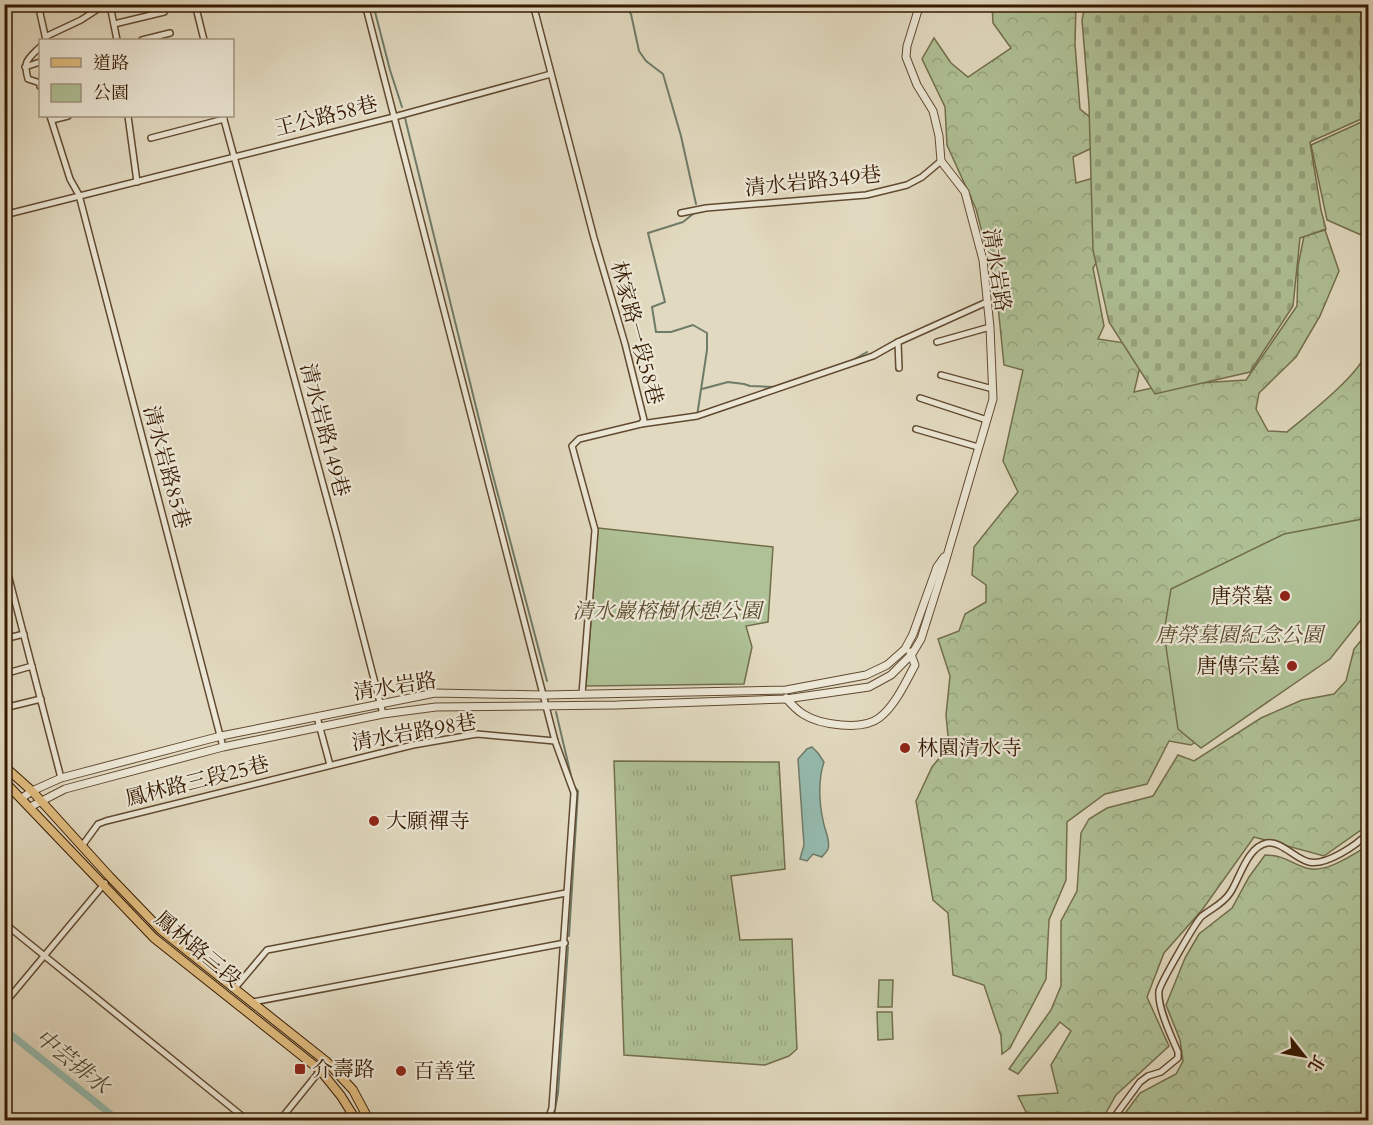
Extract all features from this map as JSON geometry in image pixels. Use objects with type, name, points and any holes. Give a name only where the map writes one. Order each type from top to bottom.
[{"type":"main road","name":"鳳林路三段","points":[[4,766],[32,791],[161,930],[327,1062],[353,1090],[369,1120]]},
{"type":"main road","name":"鳳林路三段","points":[[4,781],[154,938],[320,1070],[341,1096],[356,1120]]},
{"type":"street","points":[[38,4],[46,38],[104,5],[111,10],[117,39]]},
{"type":"street","points":[[195,4],[204,39]]},
{"type":"street","points":[[364,4],[555,741],[574,794],[552,1108],[548,1120]]},
{"type":"street","name":"林家路一段58巷","points":[[533,4],[644,420],[641,424],[579,439],[572,446],[594,530],[582,694]]},
{"type":"street","points":[[920,4],[907,46],[906,57],[917,85],[933,111],[939,136],[940,161]]},
{"type":"street","points":[[114,24],[164,12]]},
{"type":"street","points":[[146,39],[170,33]]},
{"type":"street","points":[[39,49],[26,60],[25,67],[28,79],[39,83]]},
{"type":"street","points":[[25,67],[39,62]]},
{"type":"street","name":"王公路58巷","points":[[4,215],[394,117],[551,74]]},
{"type":"street","points":[[128,117],[137,182]]},
{"type":"street","points":[[151,138],[224,117]]},
{"type":"street","name":"清水岩路149巷","points":[[224,117],[383,714]]},
{"type":"street","name":"清水岩路85巷","points":[[51,118],[70,179],[79,195],[223,747]]},
{"type":"street","name":"清水岩路349巷","points":[[681,213],[706,208],[866,195],[907,185],[922,177],[940,161]]},
{"type":"street","name":"清水岩路","points":[[30,807],[65,789],[223,747],[383,714],[436,706],[546,706],[786,699],[868,687],[891,675],[912,654],[921,639],[993,399],[990,327],[983,260],[965,192],[940,161]]},
{"type":"street","points":[[641,424],[697,416],[873,356],[898,342],[987,302]]},
{"type":"street","points":[[937,342],[990,327]]},
{"type":"street","points":[[898,342],[899,368]]},
{"type":"street","points":[[942,375],[993,389]]},
{"type":"street","points":[[920,398],[987,420]]},
{"type":"street","points":[[916,429],[978,447]]},
{"type":"street","name":"清水岩路","points":[[22,798],[61,778],[221,736],[435,693],[544,695],[786,690],[866,675],[888,665],[905,649],[913,634],[937,567],[947,552]]},
{"type":"street","points":[[4,559],[61,778]]},
{"type":"street","points":[[4,639],[24,634]]},
{"type":"street","points":[[905,649],[912,654]]},
{"type":"street","name":"清水岩路","points":[[786,699],[802,714],[816,720],[836,724],[870,723],[880,718],[900,693],[915,665],[912,654]]},
{"type":"street","points":[[4,674],[32,666]]},
{"type":"street","points":[[786,690],[786,699]]},
{"type":"street","points":[[4,708],[41,699]]},
{"type":"street","name":"清水岩路98巷","points":[[317,717],[330,765],[413,745],[477,734],[555,741]]},
{"type":"street","name":"鳳林路三段25巷","points":[[82,846],[99,824],[106,821],[330,765]]},
{"type":"street","points":[[1112,1120],[1140,1082],[1148,1076],[1161,1072],[1178,1058],[1178,1052],[1162,1008],[1159,991],[1163,979],[1194,925],[1201,916],[1222,902],[1230,893],[1251,854],[1259,846],[1269,843],[1308,862],[1316,862],[1327,860],[1359,842],[1368,833]]},
{"type":"street","points":[[4,1004],[110,877]]},
{"type":"street","points":[[235,988],[267,950],[566,893]]},
{"type":"street","points":[[4,923],[247,1120]]},
{"type":"street","points":[[253,1002],[565,943]]},
{"type":"street","points":[[280,1120],[327,1062]]},
{"type":"green space","points":[[992,5],[1076,5],[1075,44],[1080,109],[1106,130],[1109,140],[1073,157],[1076,183],[1121,170],[1114,233],[1093,268],[1104,326],[1098,339],[1145,346],[1134,392],[1166,385],[1246,380],[1297,306],[1298,266],[1304,236],[1325,230],[1339,271],[1320,316],[1296,357],[1259,393],[1256,409],[1268,431],[1287,432],[1321,404],[1358,367],[1368,346],[1368,606],[1261,698],[1191,745],[1169,741],[1147,784],[1105,794],[1067,822],[1066,880],[1049,920],[1046,979],[1010,1048],[1002,1054],[1001,1036],[984,985],[953,975],[948,913],[933,900],[916,801],[932,767],[949,746],[946,715],[950,676],[938,639],[959,631],[965,614],[986,602],[986,585],[972,575],[974,547],[1018,492],[1003,461],[1023,370],[1004,365],[996,286],[976,209],[947,145],[945,107],[922,59],[934,38],[951,63],[968,77],[1011,48],[993,23]]},
{"type":"green space","points":[[1085,5],[1368,5],[1368,116],[1310,142],[1326,229],[1300,238],[1293,306],[1250,372],[1155,394],[1109,322],[1093,250],[1089,105],[1082,20]]},
{"type":"green space","points":[[1368,119],[1368,238],[1327,220],[1311,145]]},
{"type":"green space","points":[[1368,278],[1368,346],[1364,293]]},
{"type":"green space","name":"唐榮墓園紀念公園","points":[[1368,518],[1368,611],[1330,659],[1201,748],[1178,729],[1164,633],[1171,589],[1284,534]]},
{"type":"green space","name":"清水巖榕樹休憩公園","points":[[598,528],[773,547],[768,622],[746,626],[752,647],[744,684],[586,686]]},
{"type":"green space","points":[[1368,632],[1368,825],[1324,856],[1254,837],[1202,910],[1164,953],[1147,997],[1169,1046],[1116,1095],[1102,1120],[1030,1120],[1018,1096],[1058,1093],[1051,1065],[1071,1031],[1060,1022],[1018,1074],[1009,1069],[1051,1010],[1061,986],[1061,921],[1077,891],[1081,833],[1089,819],[1107,808],[1153,796],[1178,755],[1194,761],[1261,718],[1302,700],[1334,694],[1346,681],[1354,649]]},
{"type":"green space","points":[[614,761],[779,762],[785,869],[731,876],[740,940],[792,939],[797,1049],[789,1056],[765,1065],[624,1055]]},
{"type":"green space","points":[[1368,846],[1368,1120],[1120,1120],[1140,1093],[1176,1074],[1183,1061],[1180,1040],[1166,1005],[1185,958],[1199,934],[1232,908],[1249,877],[1265,855],[1283,858],[1314,869],[1338,863]]},
{"type":"green space","points":[[879,980],[893,980],[892,1007],[878,1007]]},
{"type":"green space","points":[[877,1012],[892,1012],[893,1039],[878,1040]]},
{"type":"water","points":[[812,747],[824,762],[820,799],[829,846],[822,857],[813,854],[807,861],[800,859],[804,845],[798,759]]},
{"type":"waterway","points":[[373,4],[402,107]]},
{"type":"waterway","points":[[624,4],[631,14],[639,51],[646,61],[663,74],[681,136],[696,204]]},
{"type":"waterway","points":[[405,118],[492,472],[547,681]]},
{"type":"waterway","points":[[693,214],[683,222],[648,233],[665,302],[652,307],[656,332],[671,332],[693,325],[707,333],[707,350],[697,416]]},
{"type":"waterway","points":[[851,361],[867,352]]},
{"type":"waterway","points":[[702,389],[728,382],[775,387]]},
{"type":"waterway","points":[[556,712],[572,780]]},
{"type":"waterway","points":[[569,936],[578,791],[573,785]]},
{"type":"waterway","points":[[553,1120],[558,1093],[568,947]]},
{"type":"waterway","name":"中芸排水","points":[[4,1029],[118,1120]]},
{"type":"place","name":"唐榮墓","points":[[1285,596]]},
{"type":"place","name":"唐傳宗墓","points":[[1292,666]]},
{"type":"place","name":"林園清水寺","points":[[905,748]]},
{"type":"place","name":"大願禪寺","points":[[374,821]]},
{"type":"place","name":"介壽路","points":[[300,1069]]},
{"type":"place","name":"百善堂","points":[[401,1071]]}]
